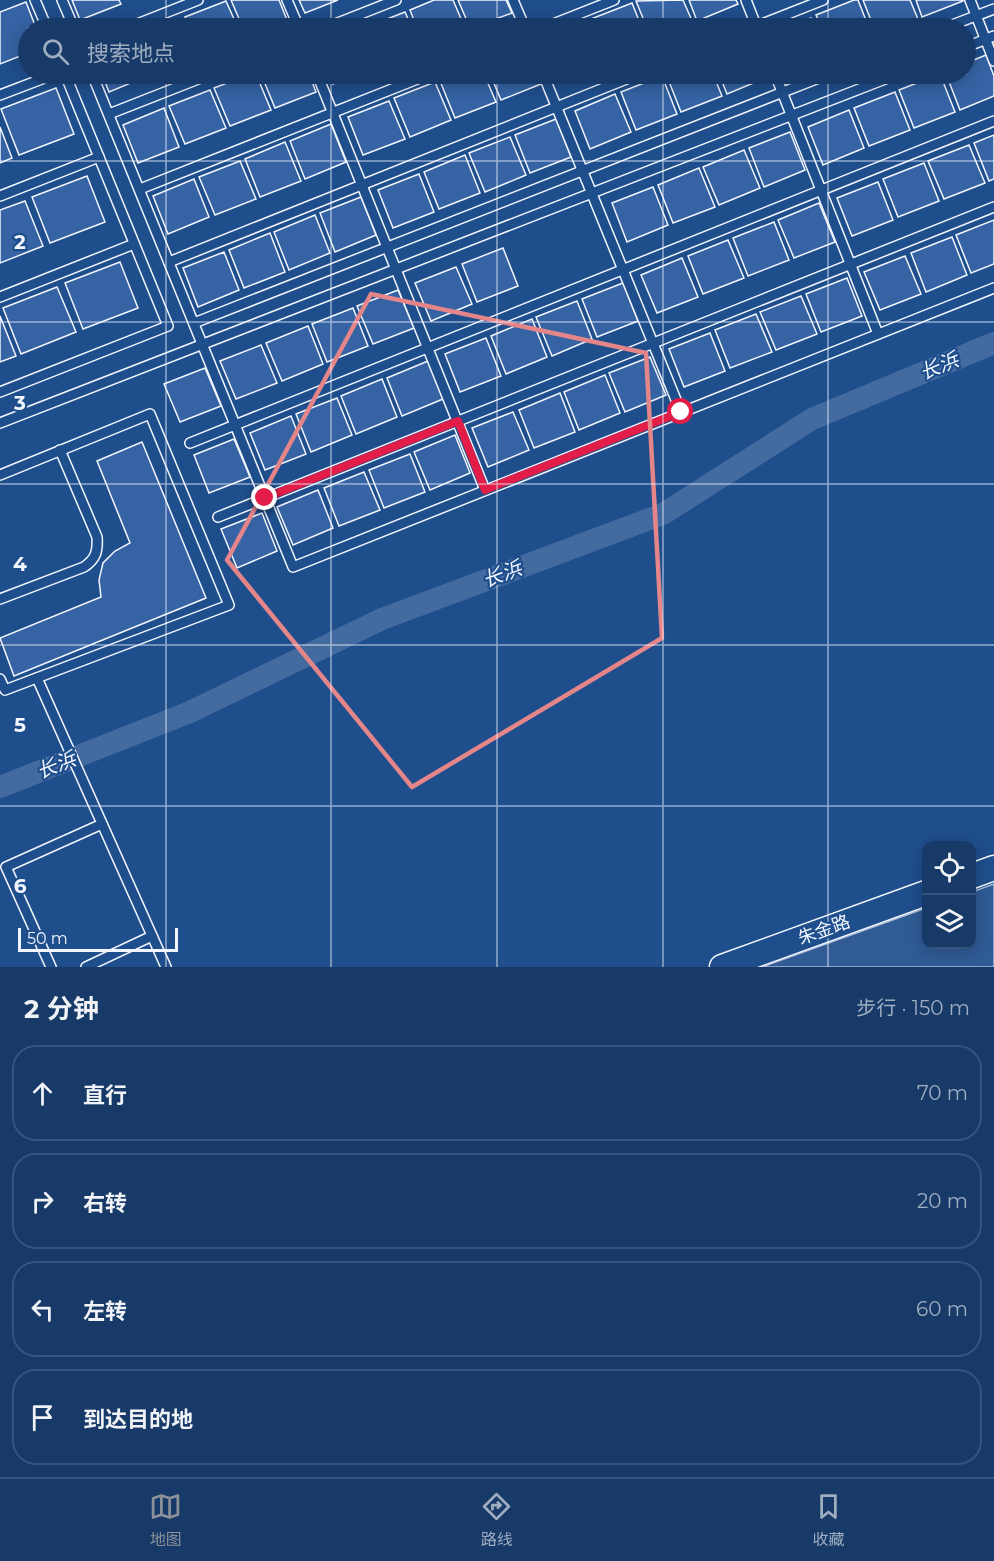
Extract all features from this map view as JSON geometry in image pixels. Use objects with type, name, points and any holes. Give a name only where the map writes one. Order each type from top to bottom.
[{"type":"street","points":[[976,875],[994,868]]},
{"type":"street","name":"朱金路","points":[[722,967],[922,895]]},
{"type":"lane","points":[[35,0],[43,18]]},
{"type":"lane","points":[[62,0],[70,18]]},
{"type":"lane","points":[[152,18],[198,0]]},
{"type":"lane","points":[[287,0],[295,18]]},
{"type":"lane","points":[[350,18],[396,0]]},
{"type":"lane","points":[[513,0],[521,18]]},
{"type":"lane","points":[[568,18],[614,0]]},
{"type":"lane","points":[[746,0],[752,18]]},
{"type":"lane","points":[[779,18],[823,0]]},
{"type":"lane","points":[[970,0],[976,16],[990,38],[994,60]]},
{"type":"lane","points":[[971,18],[994,9]]},
{"type":"lane","points":[[0,95],[29,84]]},
{"type":"lane","points":[[0,392],[168,326],[69,84]]},
{"type":"lane","points":[[96,84],[292,567],[994,288]]},
{"type":"lane","points":[[109,114],[186,84]]},
{"type":"lane","points":[[321,84],[485,490]]},
{"type":"lane","points":[[140,189],[404,84]]},
{"type":"lane","points":[[547,84],[681,412]]},
{"type":"lane","points":[[169,262],[614,84]]},
{"type":"lane","points":[[779,84],[878,334]]},
{"type":"lane","points":[[194,323],[803,84]]},
{"type":"lane","points":[[0,423],[872,84]]},
{"type":"lane","points":[[190,443],[994,121]]},
{"type":"lane","points":[[0,196],[99,157]]},
{"type":"lane","points":[[219,517],[994,207]]},
{"type":"lane","points":[[0,297],[134,244]]},
{"type":"lane","points":[[0,474],[150,414],[229,605],[5,690],[0,679]]},
{"type":"lane","points":[[0,599],[84,567],[94,560],[98,548],[97,537],[60,450]]},
{"type":"lane","points":[[37,678],[166,967]]},
{"type":"lane","points":[[51,967],[6,867],[102,824]]},
{"type":"lane","points":[[86,967],[152,936]]},
{"type":"highlighted area","points":[[371,294],[646,353],[662,638],[412,787],[227,560]]},
{"type":"shaded area","points":[[994,884],[994,967],[762,967],[922,909],[922,949],[976,949],[976,891]]},
{"type":"building","points":[[72,0],[119,0],[121,4],[85,18],[79,18]]},
{"type":"building","points":[[231,0],[279,0],[286,18],[239,18]]},
{"type":"building","points":[[299,0],[338,0],[305,13]]},
{"type":"building","points":[[434,0],[453,0],[461,18],[413,18],[410,10]]},
{"type":"building","points":[[458,0],[506,0],[512,13],[498,18],[466,18]]},
{"type":"building","points":[[683,0],[691,18],[643,18],[636,1]]},
{"type":"building","points":[[689,0],[736,0],[738,4],[704,18],[696,18]]},
{"type":"building","points":[[858,0],[865,18],[817,18],[816,15]]},
{"type":"building","points":[[863,0],[910,0],[918,18],[870,18]]},
{"type":"building","points":[[916,0],[963,0],[963,1],[922,17]]},
{"type":"building","points":[[226,1],[234,18],[185,18]]},
{"type":"building","points":[[26,2],[32,18],[18,18],[18,57],[0,64],[0,12]]},
{"type":"building","points":[[632,3],[638,18],[594,18]]},
{"type":"building","points":[[405,12],[408,18],[390,18]]},
{"type":"building","points":[[986,55],[994,76],[994,96],[960,110],[950,84],[976,84],[976,59]]},
{"type":"building","points":[[106,84],[128,84],[109,92]]},
{"type":"building","points":[[225,84],[260,84],[271,110],[230,126],[214,88]]},
{"type":"building","points":[[265,84],[313,84],[316,92],[275,108]]},
{"type":"building","points":[[430,84],[436,84],[451,120],[410,137],[394,98]]},
{"type":"building","points":[[441,84],[488,84],[496,102],[455,118]]},
{"type":"building","points":[[494,84],[541,84],[501,100]]},
{"type":"building","points":[[642,84],[665,84],[677,114],[636,130],[621,92]]},
{"type":"building","points":[[670,84],[717,84],[722,96],[681,112]]},
{"type":"building","points":[[723,84],[751,84],[727,94]]},
{"type":"building","points":[[914,84],[944,84],[955,112],[914,128],[899,90]]},
{"type":"building","points":[[56,88],[74,134],[19,155],[1,109]]},
{"type":"building","points":[[210,90],[226,128],[185,144],[169,106]]},
{"type":"building","points":[[895,92],[910,130],[869,146],[854,108]]},
{"type":"building","points":[[615,94],[631,132],[590,149],[575,111]]},
{"type":"building","points":[[389,101],[405,139],[363,155],[348,117]]},
{"type":"building","points":[[164,108],[179,147],[138,163],[123,125]]},
{"type":"building","points":[[849,110],[864,148],[823,165],[808,127]]},
{"type":"building","points":[[556,119],[571,157],[530,173],[515,135]]},
{"type":"building","points":[[331,124],[346,162],[305,179],[290,141]]},
{"type":"building","points":[[0,127],[12,158],[0,163]]},
{"type":"building","points":[[790,132],[805,170],[764,187],[749,148]]},
{"type":"building","points":[[994,135],[994,179],[989,181],[974,143]]},
{"type":"building","points":[[510,137],[526,175],[485,192],[469,153]]},
{"type":"building","points":[[285,142],[301,181],[260,197],[245,159]]},
{"type":"building","points":[[969,145],[985,183],[944,199],[928,161]]},
{"type":"building","points":[[744,150],[760,188],[719,205],[703,167]]},
{"type":"building","points":[[465,155],[480,193],[439,209],[424,172]]},
{"type":"building","points":[[240,161],[256,199],[215,215],[199,177]]},
{"type":"building","points":[[924,163],[939,201],[898,217],[883,179]]},
{"type":"building","points":[[699,168],[715,207],[673,223],[658,185]]},
{"type":"building","points":[[419,174],[434,212],[393,228],[378,190]]},
{"type":"building","points":[[87,176],[105,222],[50,243],[32,197]]},
{"type":"building","points":[[194,179],[209,217],[168,234],[153,196]]},
{"type":"building","points":[[878,182],[893,220],[852,236],[837,198]]},
{"type":"building","points":[[653,187],[668,225],[627,242],[612,203]]},
{"type":"building","points":[[361,197],[376,235],[335,252],[320,213]]},
{"type":"building","points":[[25,201],[43,246],[0,263],[0,210]]},
{"type":"building","points":[[819,203],[835,242],[794,258],[778,220]]},
{"type":"building","points":[[315,215],[330,253],[289,270],[274,232]]},
{"type":"building","points":[[994,220],[994,264],[971,273],[956,235]]},
{"type":"building","points":[[774,222],[789,260],[748,276],[733,238]]},
{"type":"building","points":[[270,233],[285,272],[244,288],[229,250]]},
{"type":"building","points":[[952,237],[967,275],[926,292],[911,253]]},
{"type":"building","points":[[728,240],[744,278],[703,294],[688,256]]},
{"type":"building","points":[[503,248],[518,286],[477,302],[462,264]]},
{"type":"building","points":[[224,252],[239,290],[198,307],[183,268]]},
{"type":"building","points":[[905,256],[921,294],[880,310],[864,272]]},
{"type":"building","points":[[682,258],[698,297],[657,313],[641,275]]},
{"type":"building","points":[[120,262],[138,308],[83,329],[65,283]]},
{"type":"building","points":[[456,267],[472,304],[431,321],[415,283]]},
{"type":"building","points":[[847,278],[862,316],[821,332],[806,294]]},
{"type":"building","points":[[623,283],[638,321],[597,337],[582,299]]},
{"type":"building","points":[[57,287],[76,332],[21,354],[3,308]]},
{"type":"building","points":[[398,290],[414,328],[373,344],[357,306]]},
{"type":"building","points":[[801,296],[817,334],[776,350],[760,312]]},
{"type":"building","points":[[577,301],[592,339],[552,356],[536,317]]},
{"type":"building","points":[[353,308],[368,346],[327,362],[312,324]]},
{"type":"building","points":[[756,314],[772,352],[730,368],[715,330]]},
{"type":"building","points":[[0,316],[16,356],[0,362]]},
{"type":"building","points":[[532,319],[547,357],[506,374],[491,336]]},
{"type":"building","points":[[308,326],[323,364],[282,381],[266,343]]},
{"type":"building","points":[[710,333],[725,371],[684,387],[669,349]]},
{"type":"building","points":[[486,338],[501,376],[460,392],[445,354]]},
{"type":"building","points":[[261,345],[277,383],[236,399],[220,361]]},
{"type":"building","points":[[650,357],[666,395],[625,412],[609,373]]},
{"type":"building","points":[[428,361],[443,399],[402,416],[387,378]]},
{"type":"building","points":[[205,368],[221,406],[180,422],[164,384]]},
{"type":"building","points":[[605,375],[620,413],[579,430],[564,392]]},
{"type":"building","points":[[382,379],[397,417],[356,434],[341,396]]},
{"type":"building","points":[[560,393],[575,432],[534,448],[519,410]]},
{"type":"building","points":[[337,398],[352,435],[311,452],[296,414]]},
{"type":"building","points":[[513,412],[529,450],[488,467],[472,428]]},
{"type":"building","points":[[291,416],[306,454],[265,470],[250,433]]},
{"type":"building","points":[[455,435],[470,473],[430,490],[414,452]]},
{"type":"building","points":[[234,439],[250,477],[209,493],[194,455]]},
{"type":"building","points":[[142,442],[206,598],[14,676],[0,638],[101,597],[99,580],[103,563],[115,551],[130,543],[97,461]]},
{"type":"building","points":[[410,454],[425,492],[384,508],[369,470]]},
{"type":"building","points":[[364,472],[380,510],[339,526],[324,488]]},
{"type":"building","points":[[318,490],[333,528],[293,545],[277,507]]},
{"type":"building","points":[[262,513],[277,551],[237,568],[221,529]]},
{"type":"waterway","name":"长浜","points":[[0,787],[190,712],[382,619],[663,514],[812,419],[994,343]]},
{"type":"route","points":[[265,498],[458,421],[485,490],[681,412]]}]
